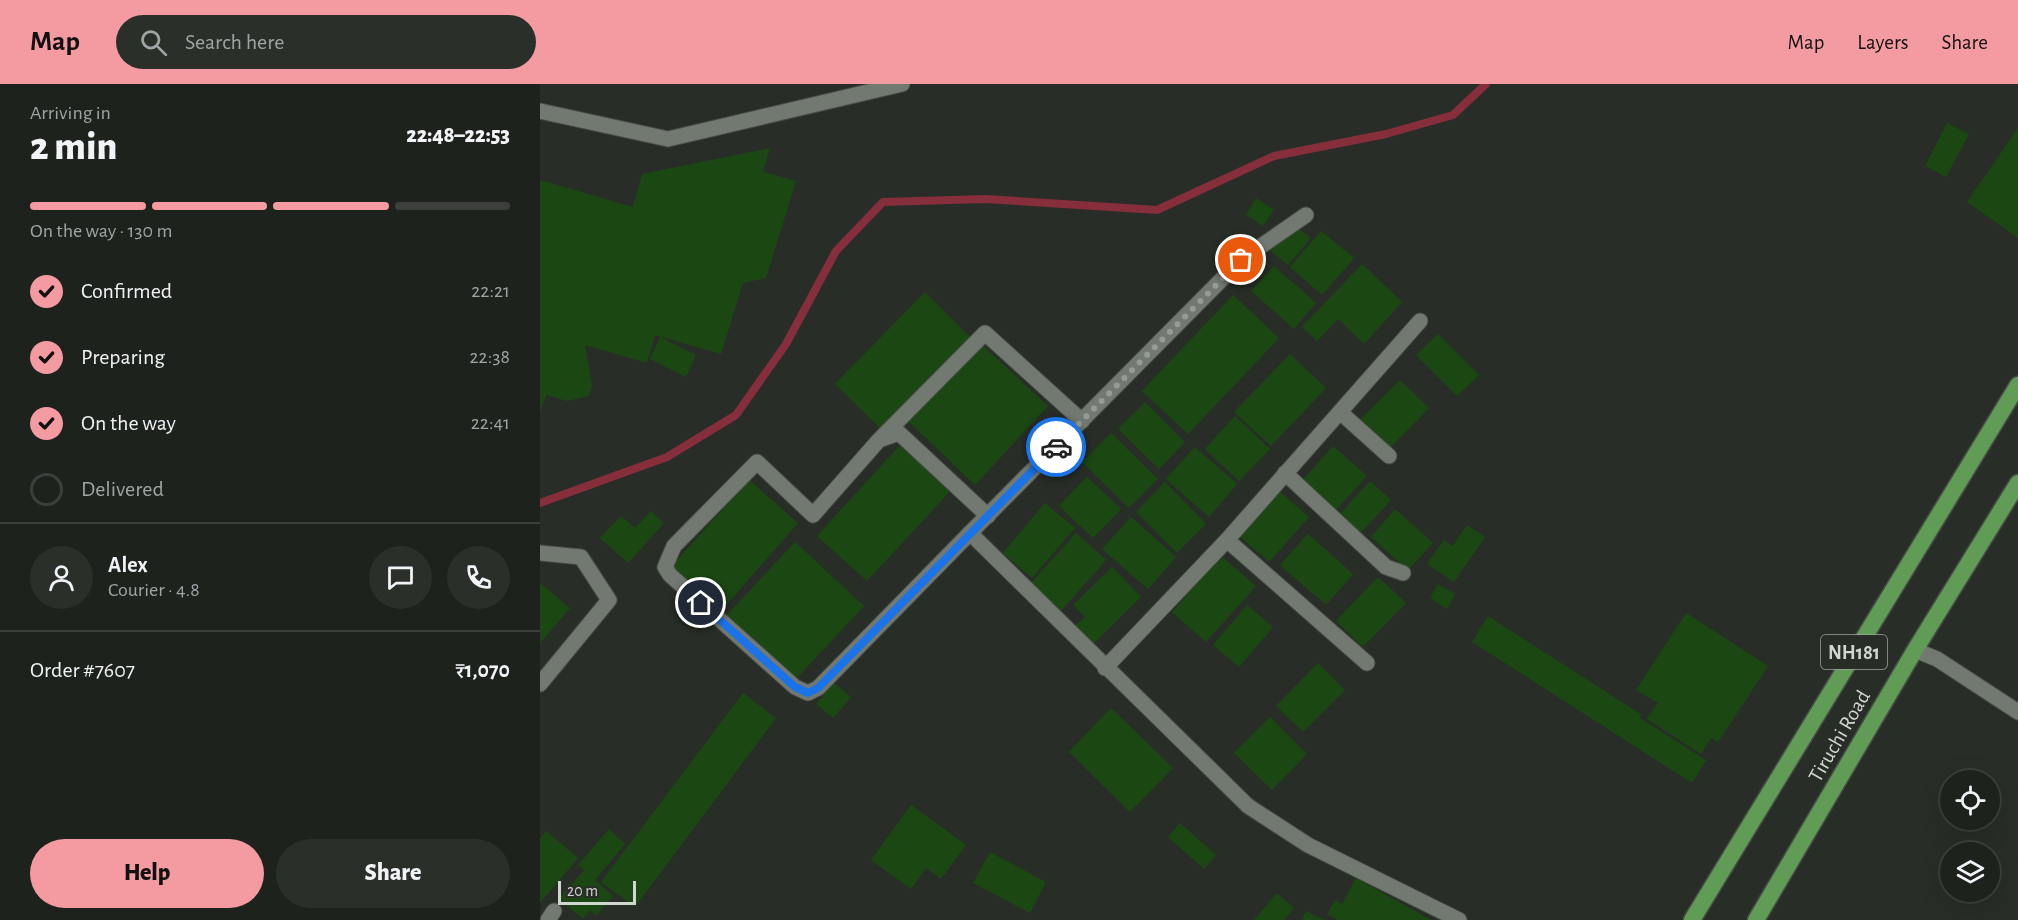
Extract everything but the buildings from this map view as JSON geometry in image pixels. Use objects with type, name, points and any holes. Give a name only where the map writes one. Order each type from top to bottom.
[{"type":"highway","name":"NH181","points":[[1692,920],[2018,385]]},
{"type":"highway","name":"Tiruchi Road","points":[[1756,920],[1915,650],[2018,483]]},
{"type":"street","points":[[540,111],[668,139],[902,84]]},
{"type":"street","points":[[1082,421],[986,333],[879,440],[813,515],[758,462],[674,546],[665,567],[670,575],[795,687],[808,693],[818,688],[970,533],[988,516],[1082,421],[1241,260],[1306,215]]},
{"type":"street","points":[[1105,668],[1227,540],[1420,321]]},
{"type":"street","points":[[1340,412],[1389,456]]},
{"type":"street","points":[[879,440],[898,434],[988,516]]},
{"type":"street","points":[[1285,473],[1386,567],[1403,573]]},
{"type":"street","points":[[970,533],[1248,806],[1308,845],[1459,920]]},
{"type":"street","points":[[1227,540],[1368,663]]},
{"type":"street","points":[[540,553],[581,557],[609,600],[540,684]]},
{"type":"street","points":[[1915,650],[1937,659],[2018,712]]},
{"type":"waterway","points":[[540,503],[667,457],[736,415],[786,344],[836,251],[883,202],[985,199],[1157,210],[1274,156],[1386,134],[1453,115],[1486,84]]},
{"type":"way so far","points":[[1056,447],[1241,260]]},
{"type":"route","points":[[701,603],[795,687],[808,693],[818,688],[1056,447]]}]
